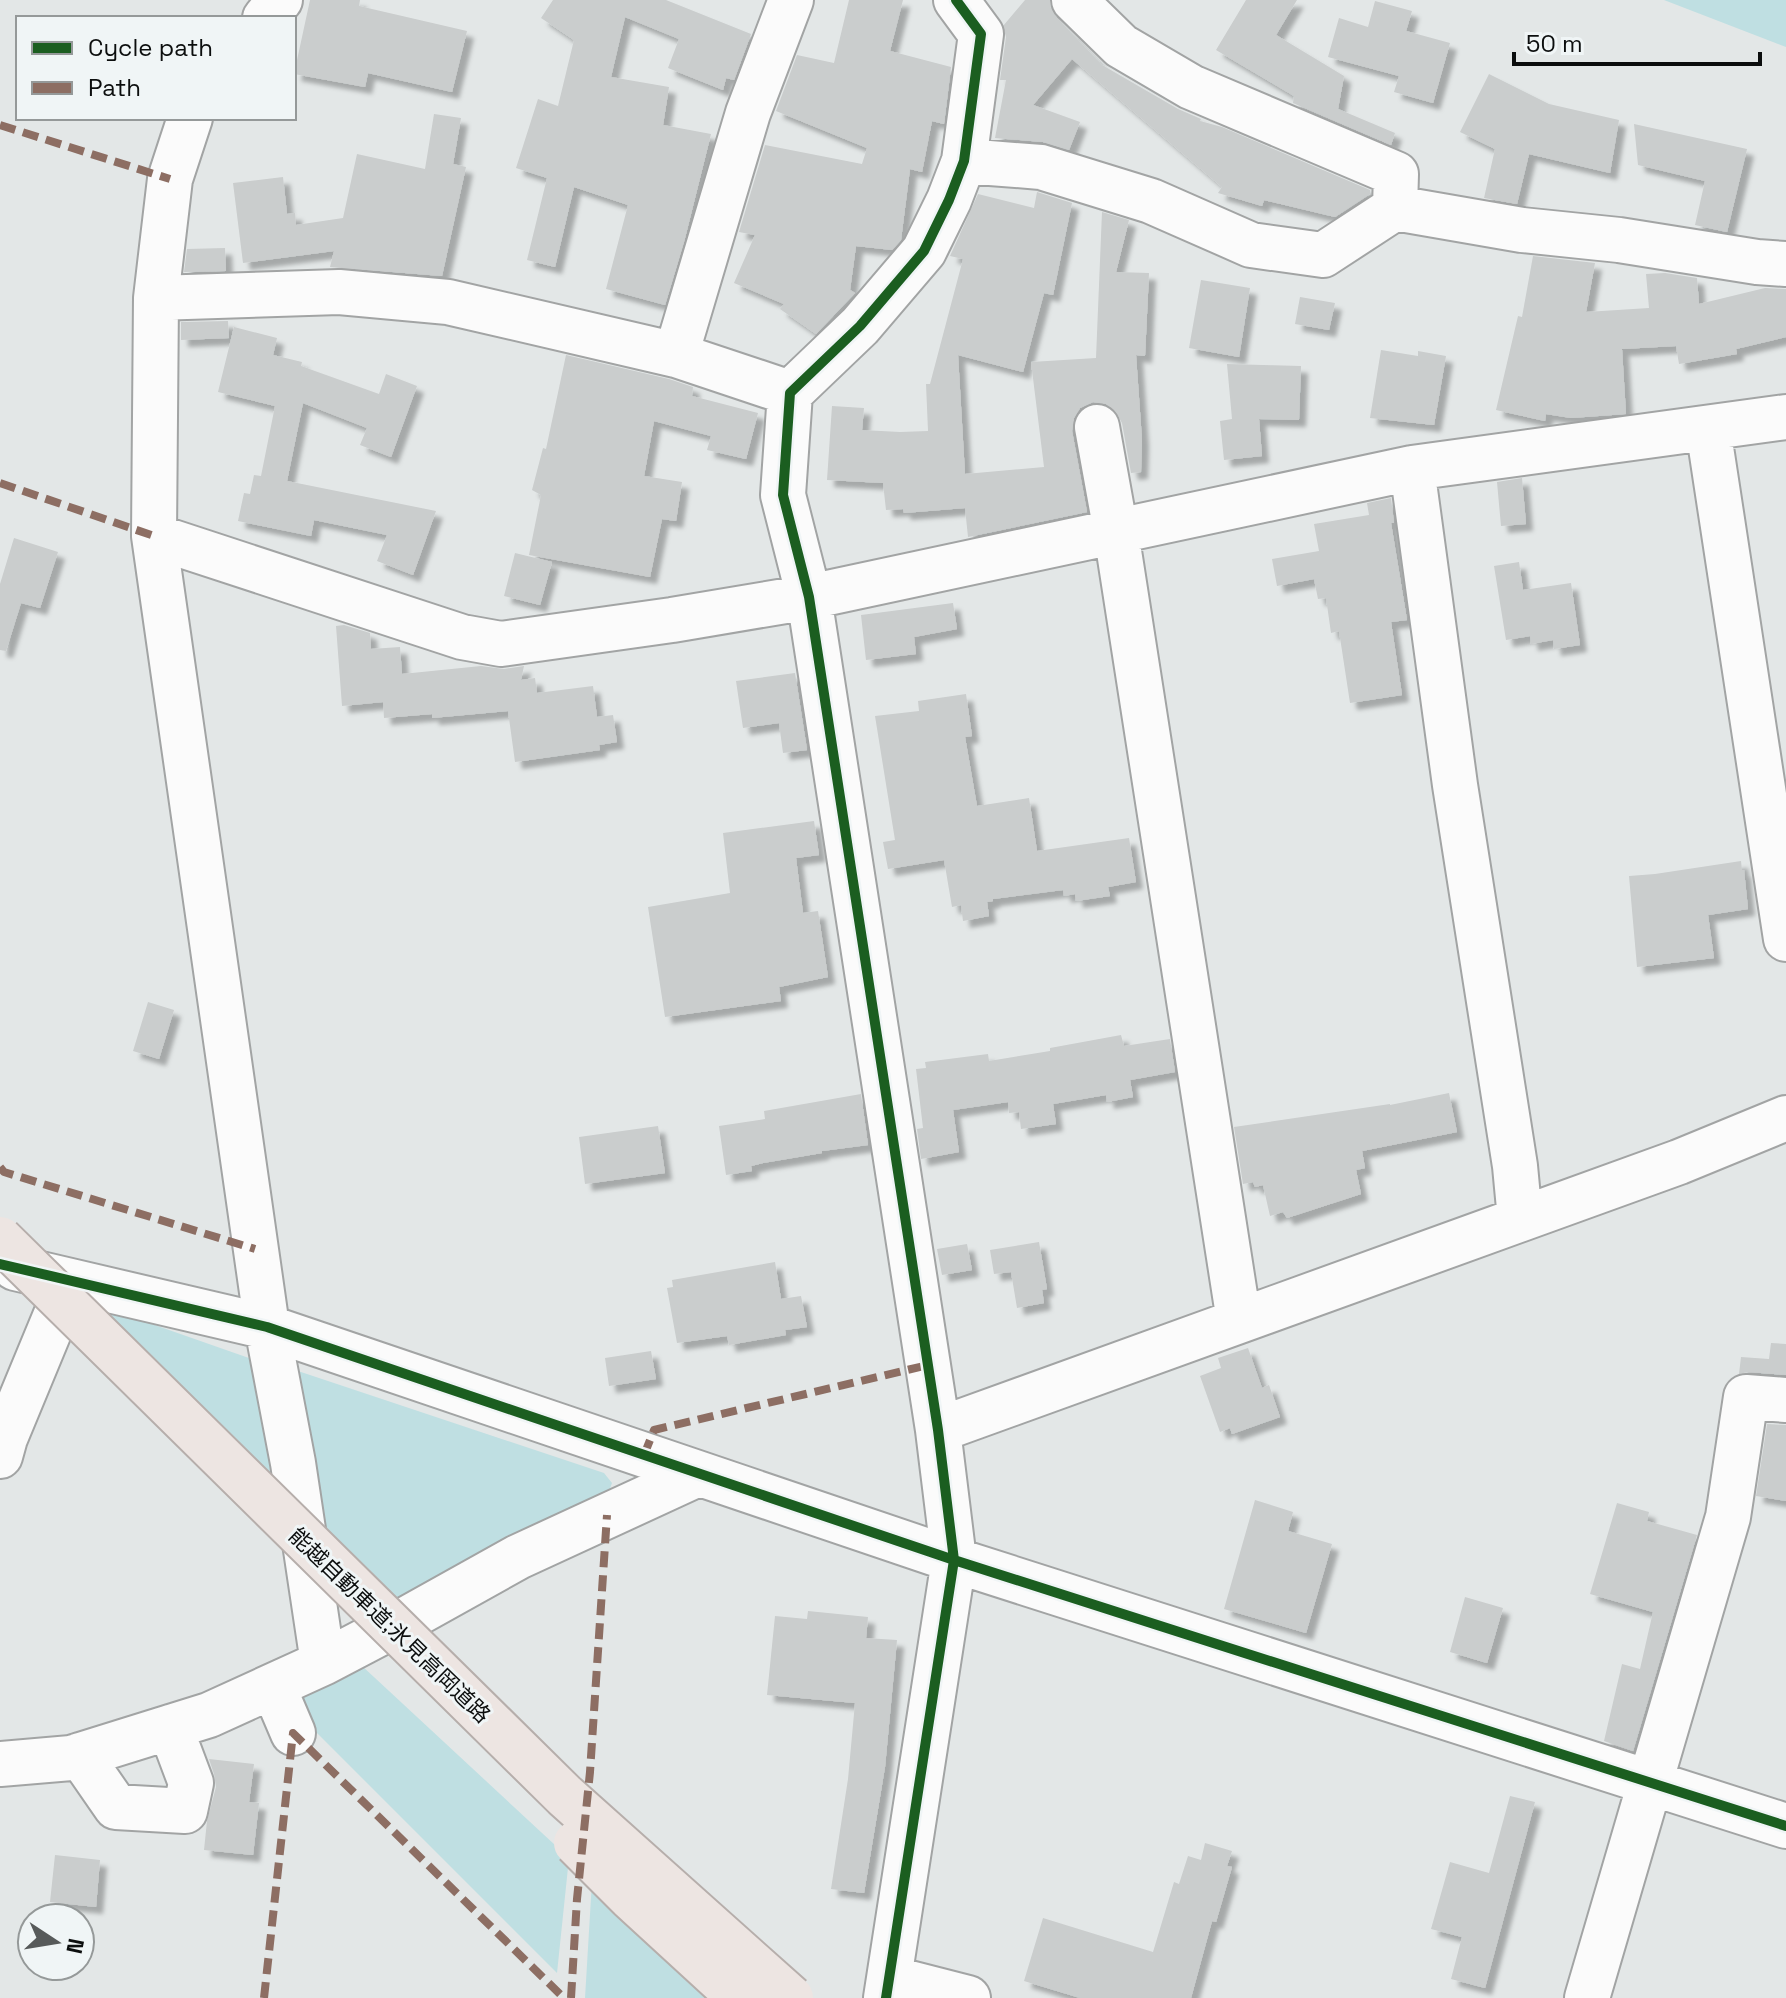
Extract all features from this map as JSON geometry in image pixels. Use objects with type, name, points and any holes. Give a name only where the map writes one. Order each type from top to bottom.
[{"type":"highway","name":"能越自動車道;氷見高岡道路","points":[[0,1239],[565,1796],[791,1998]]},
{"type":"highway","name":"能越自動車道;氷見高岡道路","points":[[0,1275],[344,1622],[442,1712],[630,1897],[740,1998]]},
{"type":"street","points":[[267,16],[280,0]]},
{"type":"street","points":[[676,355],[748,113],[791,0]]},
{"type":"street","points":[[956,0],[981,34],[964,161],[924,251],[860,326],[790,393],[783,495],[809,597],[938,1430],[954,1560],[888,1988],[968,1998]]},
{"type":"street","points":[[1074,0],[1121,46],[1191,87],[1396,174],[1395,208]]},
{"type":"street","points":[[189,120],[170,179],[156,298],[154,536],[267,1327],[293,1463],[323,1663]]},
{"type":"street","points":[[964,161],[1041,167],[1151,201],[1251,245],[1323,255],[1395,208],[1522,230],[1619,240],[1786,264]]},
{"type":"street","points":[[156,298],[339,292],[448,302],[676,355],[790,393]]},
{"type":"street","points":[[154,536],[462,637],[501,644],[809,597],[1412,468],[1786,417]]},
{"type":"street","points":[[1097,427],[1239,1321]]},
{"type":"street","points":[[1708,428],[1786,939]]},
{"type":"street","points":[[1412,468],[1455,785],[1515,1166],[1520,1219]]},
{"type":"street","points":[[938,1430],[1679,1162],[1786,1118]]},
{"type":"street","points":[[0,1264],[267,1327],[954,1560],[1786,1826]]},
{"type":"street","points":[[2,1442],[70,1281]]},
{"type":"street","points":[[1587,1998],[1728,1517],[1746,1397],[1786,1400]]},
{"type":"street","points":[[0,1764],[71,1758],[209,1715],[323,1663],[518,1557],[698,1474]]},
{"type":"street","points":[[273,1686],[293,1733]]},
{"type":"street","points":[[80,1755],[116,1807],[185,1811],[191,1783],[170,1727]]},
{"type":"shaded area","points":[[1664,0],[1786,0],[1786,47]]},
{"type":"shaded area","points":[[96,1310],[149,1323],[260,1362],[286,1500]]},
{"type":"shaded area","points":[[298,1371],[604,1473],[612,1483],[608,1494],[397,1607],[312,1525],[288,1379]]},
{"type":"shaded area","points":[[361,1665],[569,1858],[557,1973],[308,1724],[299,1699]]},
{"type":"shaded area","points":[[592,1881],[719,1998],[585,1998]]},
{"type":"building","points":[[310,0],[360,0],[359,6],[467,31],[452,92],[368,73],[365,87],[296,74]]},
{"type":"building","points":[[553,0],[666,0],[751,34],[734,80],[726,78],[723,90],[668,68],[679,39],[625,17],[611,77],[669,87],[663,125],[711,134],[665,305],[606,289],[628,205],[574,187],[555,267],[527,260],[547,178],[516,168],[538,99],[558,106],[574,40],[541,18]]},
{"type":"building","points":[[849,0],[903,0],[890,51],[951,67],[944,124],[932,121],[922,172],[910,169],[901,240],[892,250],[856,246],[850,290],[855,293],[816,334],[780,309],[784,304],[734,283],[755,235],[739,232],[765,145],[862,164],[867,148],[776,111],[797,55],[834,63]]},
{"type":"building","points":[[1025,0],[1050,0],[1050,7],[1057,18],[1102,65],[1178,109],[1200,121],[1222,127],[1370,190],[1370,194],[1335,217],[1264,200],[1262,206],[1218,193],[1222,187],[1072,59],[1033,105],[1080,122],[1069,150],[1043,142],[995,138],[1006,80],[1000,80],[1006,37],[1003,26]]},
{"type":"building","points":[[1246,0],[1297,0],[1276,35],[1344,76],[1338,109],[1395,133],[1391,145],[1293,103],[1294,96],[1216,50]]},
{"type":"building","points":[[1375,1],[1412,11],[1406,31],[1450,43],[1433,103],[1394,92],[1399,76],[1328,57],[1339,18],[1368,27]]},
{"type":"building","points":[[1489,74],[1549,104],[1619,120],[1610,173],[1529,154],[1517,204],[1484,198],[1495,149],[1460,132]]},
{"type":"building","points":[[434,114],[461,118],[453,164],[466,167],[442,276],[330,267],[334,251],[243,263],[233,183],[283,177],[287,214],[295,213],[296,225],[343,218],[357,154],[425,169]]},
{"type":"building","points":[[1634,124],[1747,149],[1727,232],[1695,225],[1705,181],[1638,165]]},
{"type":"building","points":[[1037,192],[1072,203],[1053,295],[1044,293],[1023,372],[958,355],[965,474],[1044,467],[1031,362],[1096,358],[1102,212],[1129,220],[1116,272],[1149,273],[1145,356],[1136,355],[1141,472],[1131,473],[1122,423],[1116,412],[1106,404],[1093,402],[1080,408],[1072,431],[1087,512],[968,537],[965,508],[904,513],[903,509],[886,510],[883,483],[827,480],[832,406],[864,408],[862,430],[928,431],[926,384],[930,384],[963,259],[950,256],[978,194],[1034,208]]},
{"type":"building","points":[[225,248],[226,271],[184,272],[187,249]]},
{"type":"building","points":[[1533,256],[1595,263],[1586,312],[1649,308],[1646,274],[1665,273],[1697,278],[1699,304],[1765,288],[1786,289],[1786,337],[1736,349],[1737,354],[1679,364],[1676,346],[1622,349],[1626,414],[1571,418],[1546,414],[1545,421],[1496,410],[1518,316],[1522,317]]},
{"type":"building","points":[[1201,280],[1250,288],[1239,357],[1189,348]]},
{"type":"building","points":[[1300,297],[1335,303],[1329,330],[1295,324]]},
{"type":"building","points":[[228,321],[229,338],[181,340],[181,322]]},
{"type":"building","points":[[234,327],[277,338],[273,355],[302,362],[301,366],[379,394],[386,374],[417,386],[391,457],[360,445],[367,428],[303,403],[287,481],[436,511],[413,575],[377,561],[387,535],[314,520],[311,536],[238,521],[244,493],[250,494],[254,475],[261,476],[275,406],[218,392]]},
{"type":"building","points":[[1381,350],[1418,356],[1418,351],[1446,356],[1434,425],[1370,418]]},
{"type":"building","points":[[566,355],[669,379],[693,387],[692,396],[758,413],[746,459],[707,450],[711,436],[654,421],[644,476],[682,482],[676,521],[662,519],[650,577],[529,555],[541,495],[532,490],[543,448],[546,449]]},
{"type":"building","points":[[1227,364],[1301,366],[1299,420],[1259,419],[1262,456],[1224,460],[1220,421],[1232,419]]},
{"type":"building","points":[[1522,478],[1526,524],[1501,526],[1497,482]]},
{"type":"building","points":[[1391,498],[1394,523],[1391,523],[1407,620],[1391,622],[1402,695],[1350,703],[1339,631],[1331,633],[1326,598],[1318,599],[1314,579],[1277,586],[1272,559],[1319,551],[1314,524],[1369,515],[1367,503]]},
{"type":"building","points":[[14,538],[58,552],[40,608],[21,603],[6,651],[0,650],[0,584]]},
{"type":"building","points":[[515,553],[552,562],[540,605],[504,596]]},
{"type":"building","points":[[1519,562],[1523,590],[1571,583],[1580,645],[1554,649],[1553,640],[1531,644],[1530,636],[1506,640],[1494,566]]},
{"type":"building","points":[[953,603],[957,629],[914,637],[916,654],[866,660],[861,615]]},
{"type":"building","points":[[344,625],[370,633],[371,649],[400,647],[402,674],[481,666],[504,669],[524,666],[521,680],[535,678],[537,693],[593,686],[597,717],[613,715],[617,742],[599,745],[600,750],[515,762],[508,711],[432,718],[432,714],[384,718],[383,702],[342,706],[336,626]]},
{"type":"building","points":[[795,673],[807,750],[783,753],[779,723],[743,728],[736,681]]},
{"type":"building","points":[[966,694],[972,736],[965,737],[977,806],[1029,798],[1037,851],[1129,838],[1136,882],[1108,887],[1110,896],[1076,901],[1075,894],[1064,896],[1063,890],[993,899],[987,902],[989,916],[963,921],[961,905],[952,907],[944,860],[888,869],[883,842],[895,840],[875,716],[919,711],[918,701]]},
{"type":"building","points":[[814,821],[819,855],[796,858],[803,913],[818,911],[828,977],[779,987],[781,1001],[665,1017],[648,907],[730,893],[723,833]]},
{"type":"building","points":[[1741,861],[1748,909],[1708,915],[1714,958],[1637,967],[1629,876]]},
{"type":"building","points":[[148,1002],[174,1010],[159,1059],[133,1051]]},
{"type":"building","points":[[1121,1035],[1124,1046],[1170,1039],[1175,1072],[1130,1080],[1133,1097],[1107,1102],[1106,1095],[1053,1104],[1056,1124],[1021,1129],[1019,1112],[1009,1113],[1008,1102],[953,1110],[959,1152],[921,1159],[917,1129],[923,1128],[916,1069],[926,1068],[925,1062],[988,1054],[989,1061]]},
{"type":"building","points":[[1449,1093],[1457,1132],[1362,1151],[1365,1168],[1356,1170],[1361,1194],[1287,1218],[1283,1212],[1270,1216],[1263,1185],[1255,1187],[1253,1182],[1243,1184],[1234,1127],[1390,1105]]},
{"type":"building","points":[[861,1094],[868,1145],[763,1163],[751,1166],[752,1171],[726,1175],[719,1126],[765,1119],[764,1111]]},
{"type":"building","points":[[658,1126],[665,1173],[585,1184],[579,1137]]},
{"type":"building","points":[[1039,1242],[1047,1289],[1042,1290],[1044,1303],[1017,1308],[1011,1272],[994,1274],[990,1250]]},
{"type":"building","points":[[967,1244],[972,1270],[942,1275],[937,1249]]},
{"type":"building","points":[[775,1262],[781,1299],[801,1296],[807,1327],[785,1330],[786,1335],[729,1345],[727,1336],[677,1343],[667,1288],[673,1287],[672,1280]]},
{"type":"building","points":[[1771,1343],[1786,1344],[1786,1375],[1739,1374],[1741,1357],[1769,1359]]},
{"type":"building","points":[[1248,1348],[1262,1388],[1269,1385],[1280,1417],[1232,1434],[1230,1428],[1220,1432],[1200,1376],[1221,1368],[1218,1358]]},
{"type":"building","points":[[651,1351],[656,1379],[609,1386],[605,1358]]},
{"type":"building","points":[[1767,1424],[1786,1425],[1786,1501],[1756,1496]]},
{"type":"building","points":[[1255,1500],[1293,1512],[1288,1531],[1332,1544],[1306,1633],[1224,1609]]},
{"type":"building","points":[[1617,1503],[1649,1512],[1647,1521],[1697,1535],[1633,1751],[1604,1741],[1622,1664],[1640,1669],[1653,1612],[1590,1594]]},
{"type":"building","points":[[1465,1597],[1503,1608],[1487,1663],[1450,1652]]},
{"type":"building","points":[[808,1611],[868,1617],[866,1638],[897,1640],[885,1767],[864,1893],[831,1889],[848,1779],[855,1703],[767,1695],[775,1616],[807,1619]]},
{"type":"building","points":[[209,1759],[254,1764],[249,1802],[259,1803],[253,1855],[204,1850],[207,1821],[216,1787]]},
{"type":"building","points":[[1510,1796],[1535,1802],[1485,1988],[1451,1979],[1462,1937],[1431,1929],[1450,1862],[1489,1873]]},
{"type":"building","points":[[1205,1843],[1232,1851],[1227,1866],[1232,1867],[1216,1922],[1212,1921],[1191,1998],[1080,1998],[1024,1981],[1043,1918],[1153,1952],[1174,1882],[1179,1884],[1188,1856],[1201,1860]]},
{"type":"building","points":[[55,1855],[100,1860],[96,1907],[96,1902],[50,1902]]},
{"type":"marked path","points":[[0,125],[170,179]]},
{"type":"marked path","points":[[0,483],[154,536]]},
{"type":"marked path","points":[[0,1167],[4,1172],[255,1249]]},
{"type":"marked path","points":[[644,1455],[654,1430],[928,1365]]},
{"type":"marked path","points":[[571,1998],[607,1515]]},
{"type":"marked path","points":[[264,1998],[293,1733],[564,1998]]},
{"type":"cycle path","points":[[886,1998],[954,1560],[938,1430],[809,597],[783,495],[790,393],[860,326],[924,251],[964,161],[981,34],[956,0]]},
{"type":"cycle path","points":[[0,1264],[267,1327],[954,1560],[1786,1826]]}]
